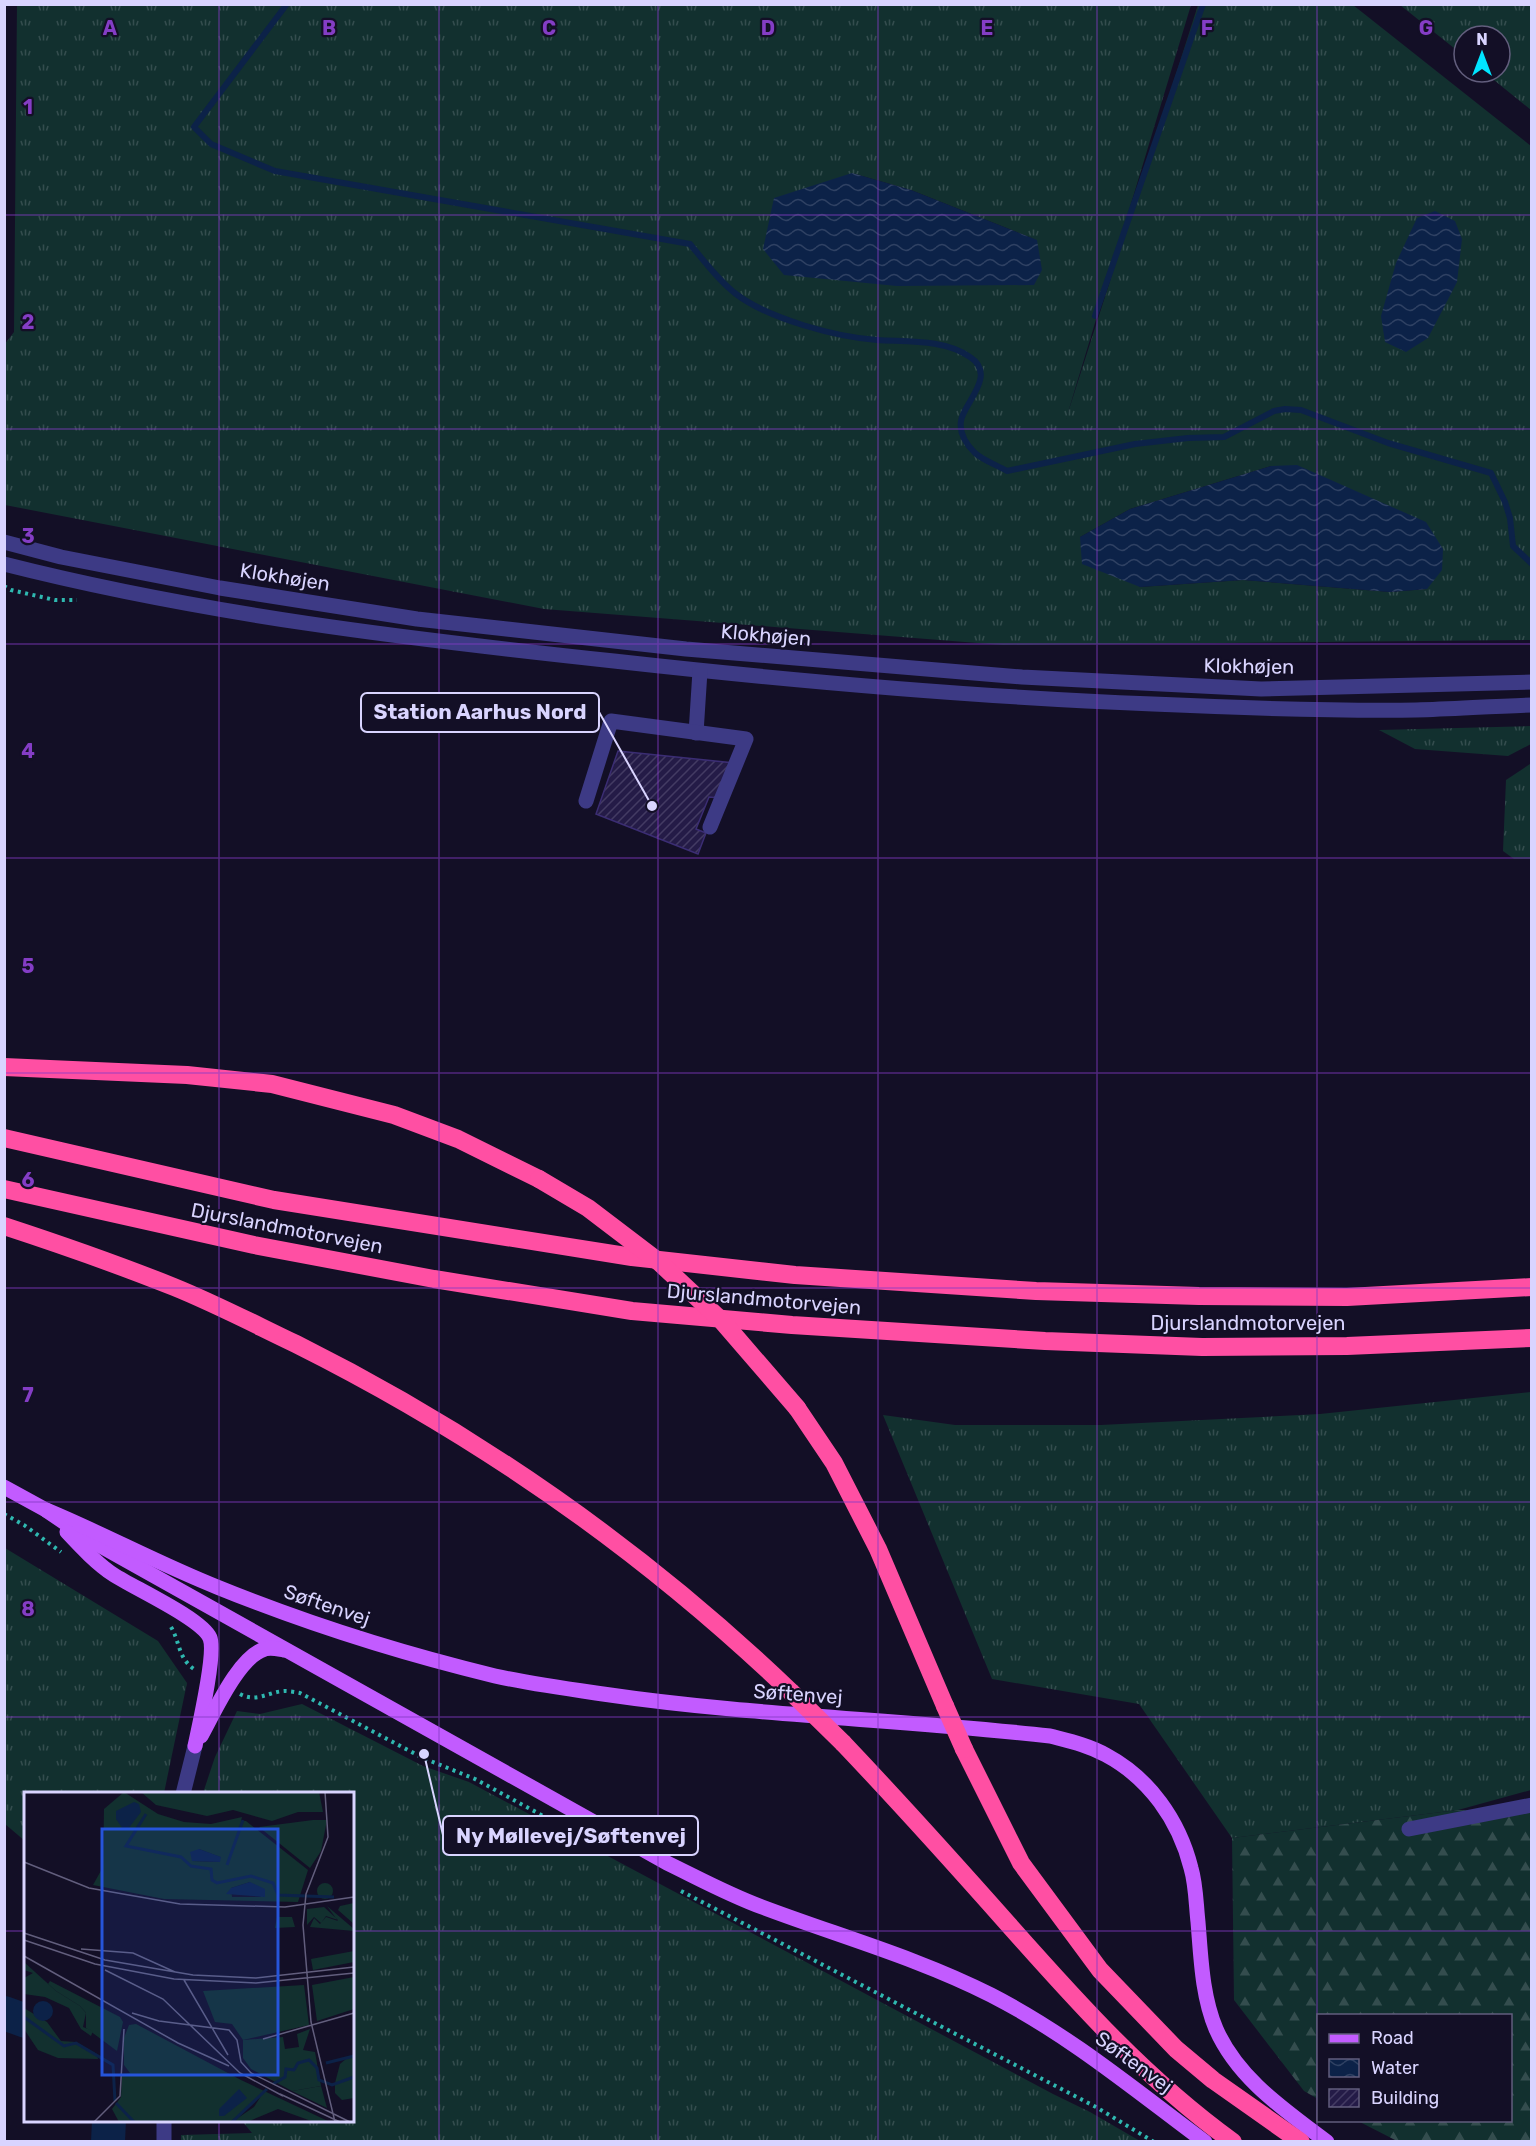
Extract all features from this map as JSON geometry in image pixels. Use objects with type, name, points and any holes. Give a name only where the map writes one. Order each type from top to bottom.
[{"type":"highway","points":[[4,1066],[187,1074],[272,1084],[394,1115],[458,1139],[539,1179],[588,1208],[667,1269],[722,1320],[797,1408],[834,1463],[878,1549],[964,1749],[1021,1863],[1100,1970],[1176,2049],[1213,2080],[1301,2142]]},
{"type":"highway","name":"Djurslandmotorvejen","points":[[4,1138],[286,1202],[632,1257],[795,1275],[1036,1291],[1199,1296],[1347,1297],[1532,1287]]},
{"type":"highway","name":"Djurslandmotorvejen","points":[[4,1189],[254,1245],[434,1280],[632,1311],[792,1325],[1034,1341],[1202,1347],[1347,1346],[1532,1338]]},
{"type":"highway","points":[[4,1226],[176,1288],[352,1372],[450,1428],[607,1534],[734,1638],[843,1743],[904,1807],[1115,2041],[1162,2085],[1233,2142]]},
{"type":"main road","name":"Søftenvej","points":[[4,1487],[46,1510],[90,1540],[667,1863],[759,1906],[932,1967],[992,1996],[1045,2026],[1097,2060],[1205,2142]]},
{"type":"main road","name":"Søftenvej","points":[[46,1510],[214,1586],[275,1610],[365,1641],[498,1677],[726,1710],[1050,1736],[1082,1744],[1107,1755],[1143,1780],[1173,1819],[1181,1837],[1192,1869],[1202,1972],[1207,2002],[1216,2029],[1245,2074],[1270,2098],[1327,2142]]},
{"type":"main road","points":[[46,1510],[82,1548],[112,1574],[197,1624],[210,1637],[208,1677],[195,1746]]},
{"type":"main road","points":[[195,1746],[228,1688],[247,1661],[256,1653],[266,1649],[288,1651]]},
{"type":"street","name":"Klokhøjen","points":[[4,542],[62,557],[220,588],[417,619],[686,649],[1022,677],[1262,689],[1532,682]]},
{"type":"street","points":[[4,564],[216,609],[415,639],[700,671],[1020,699],[1252,709],[1417,710],[1532,705]]},
{"type":"street","points":[[696,733],[700,671]]},
{"type":"street","points":[[586,801],[611,721],[746,739],[710,827]]},
{"type":"street","points":[[184,1792],[195,1746]]},
{"type":"street","points":[[1409,1829],[1532,1805]]},
{"type":"street","points":[[164,2122],[164,2142]]},
{"type":"path","points":[[4,1514],[24,1525],[62,1553]]},
{"type":"path","points":[[169,1624],[180,1655],[185,1662],[208,1677]]},
{"type":"path","points":[[228,1688],[244,1696],[260,1698],[283,1691],[300,1693],[423,1758],[475,1779],[600,1847]]},
{"type":"path","points":[[673,1887],[1096,2107],[1154,2142]]},
{"type":"green space","points":[[17,5],[1191,5],[1066,419],[1198,5],[1353,5],[1531,146],[1531,640],[1003,645],[544,609],[5,505],[4,345],[14,332]],"holes":[[[852,173],[911,190],[1037,240]],[[1271,466],[1427,589],[1390,592],[1243,580],[1140,587],[1080,537],[1130,509]]]},
{"type":"green space","points":[[1400,5],[1531,5],[1531,110],[1499,84],[1512,84],[1512,24],[1452,24],[1452,46]]},
{"type":"green space","points":[[1531,726],[1531,744],[1508,756],[1415,749],[1379,730]]},
{"type":"green space","points":[[1532,764],[1531,859],[1514,859],[1503,851],[1506,780]]},
{"type":"green space","points":[[1531,1392],[1531,1790],[1458,1810],[1232,1838],[1139,1704],[992,1679],[883,1415],[955,1425],[1101,1425],[1320,1414]]},
{"type":"green space","points":[[5,1548],[158,1641],[187,1683],[164,1792],[24,1792],[24,1840],[5,1824]]},
{"type":"green space","points":[[302,1704],[423,1766],[469,1782],[1090,2112],[1140,2141],[181,2141],[181,2135],[252,2133],[243,2122],[354,2122],[354,1792],[203,1792],[215,1757],[237,1711],[260,1714]]},
{"type":"green space","points":[[1458,1810],[1531,1811],[1531,2141],[1397,2141],[1360,2122],[1512,2122],[1512,2014],[1317,2014],[1317,2098],[1304,2091],[1234,2000],[1232,1838]]},
{"type":"water","points":[[852,173],[911,190],[1037,240],[1042,270],[1034,285],[897,286],[784,275],[763,249],[774,198]]},
{"type":"water","points":[[1435,211],[1455,221],[1462,239],[1457,282],[1428,338],[1406,352],[1385,342],[1381,316],[1396,263],[1417,218]]},
{"type":"water","points":[[1297,465],[1426,522],[1443,549],[1442,570],[1427,589],[1390,592],[1243,580],[1140,587],[1082,564],[1080,537],[1130,509],[1271,466]]},
{"type":"building","points":[[618,751],[734,763],[720,798],[709,797],[696,829],[706,833],[698,854],[596,814]]},
{"type":"waterway","points":[[287,4],[194,127],[211,144],[275,171],[690,244],[736,294],[784,319],[842,335],[877,340],[925,342],[960,351],[978,364],[981,372],[977,389],[963,414],[962,434],[975,453],[1007,471],[1135,444],[1188,438],[1224,437],[1274,411],[1301,410],[1388,443],[1491,473],[1510,518],[1513,546],[1532,564]]},
{"type":"waterway","points":[[1095,316],[1203,4]]},
{"type":"waterway","points":[[4,2013],[24,2020]]},
{"type":"waterway","points":[[108,2142],[109,2122]]},
{"type":"place","name":"Station Aarhus Nord","points":[[652,806]]},
{"type":"place","name":"Ny Møllevej/Søftenvej","points":[[424,1754]]}]
